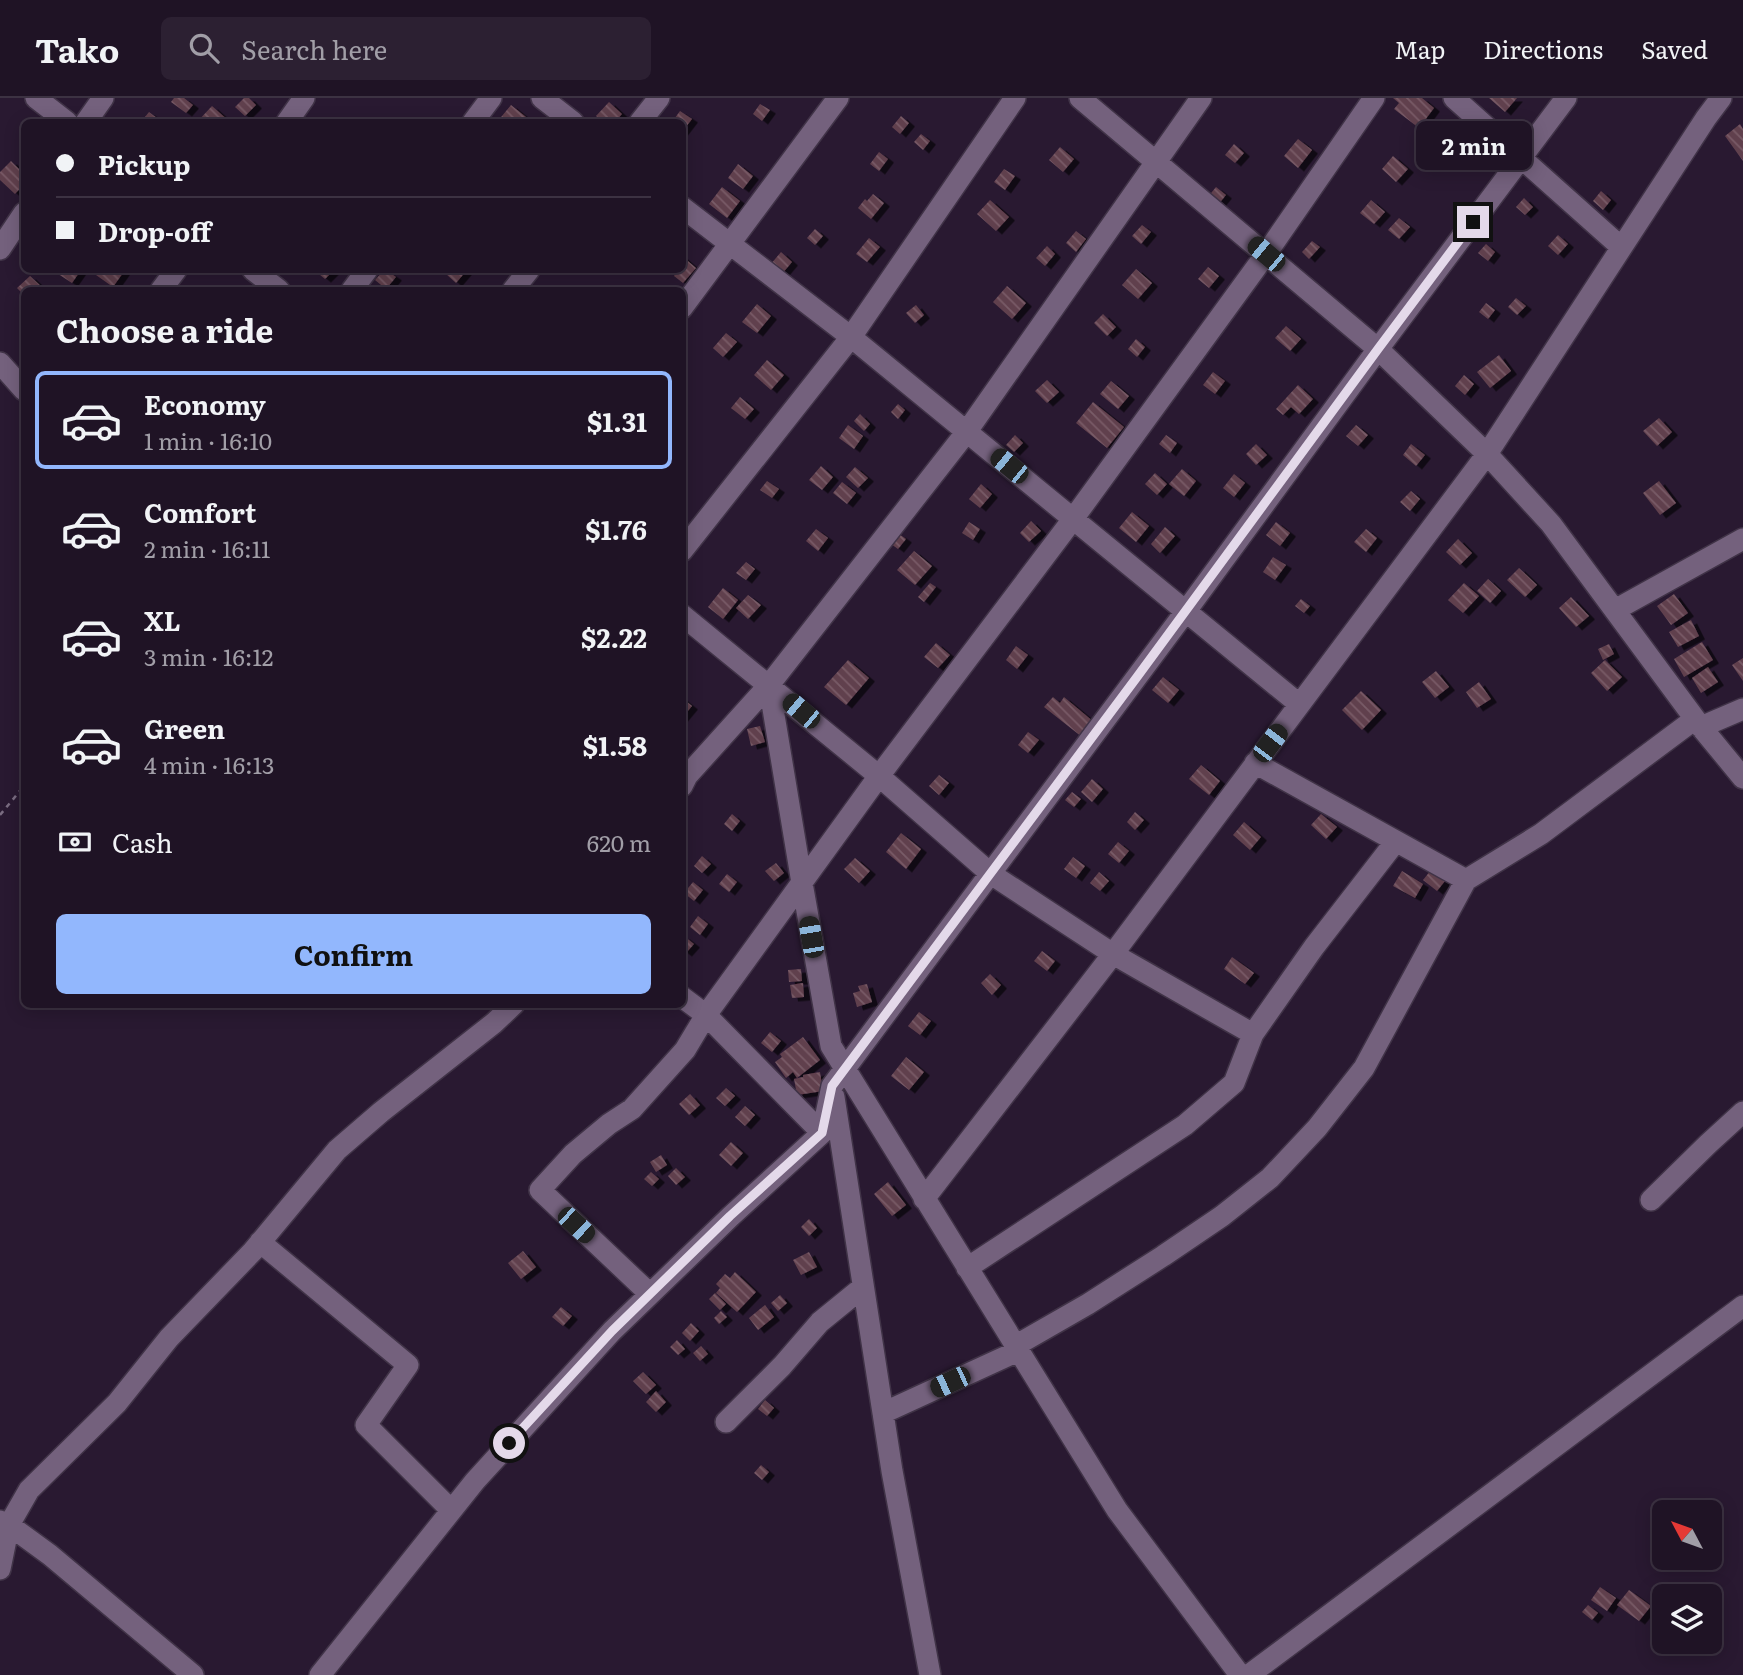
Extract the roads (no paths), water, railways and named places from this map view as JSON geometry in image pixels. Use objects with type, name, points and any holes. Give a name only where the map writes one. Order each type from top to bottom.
[{"type":"street","points":[[36,98],[63,119]]},
{"type":"street","points":[[88,119],[103,98]]},
{"type":"street","points":[[289,119],[304,98]]},
{"type":"street","points":[[476,119],[491,98]]},
{"type":"street","points":[[542,98],[569,119]]},
{"type":"street","points":[[642,119],[659,98]]},
{"type":"street","points":[[686,303],[838,98]]},
{"type":"street","points":[[686,546],[851,337],[1015,98]]},
{"type":"street","points":[[1080,98],[1378,349],[1487,454],[1551,524],[1698,723],[1743,778]]},
{"type":"street","points":[[686,778],[775,690],[966,431],[1201,98]]},
{"type":"street","points":[[650,1294],[540,1190],[573,1154],[632,1109],[685,1050],[706,1015],[879,776],[1073,519],[1266,254],[1374,98]]},
{"type":"street","points":[[1454,98],[1622,247]]},
{"type":"street","points":[[320,1675],[475,1481],[594,1351],[730,1216],[822,1133],[838,1078],[1566,98]]},
{"type":"street","points":[[924,1199],[1113,954],[1487,454],[1721,98]]},
{"type":"street","points":[[686,211],[851,337],[1299,704]]},
{"type":"street","points":[[0,249],[21,218]]},
{"type":"street","points":[[257,273],[275,287]]},
{"type":"street","points":[[515,287],[527,273]]},
{"type":"street","points":[[0,363],[21,387]]},
{"type":"street","points":[[1615,610],[1743,539]]},
{"type":"street","points":[[686,618],[879,776],[990,874],[1113,954],[1253,1034]]},
{"type":"street","points":[[775,690],[802,883],[838,1078],[863,1287],[892,1471],[930,1675]]},
{"type":"street","points":[[883,1413],[1016,1349],[1222,1216],[1270,1178],[1317,1128],[1364,1068],[1466,880],[1541,834],[1698,723],[1743,709]]},
{"type":"street","points":[[1255,763],[1466,880]]},
{"type":"street","points":[[967,1268],[1185,1125],[1234,1083],[1253,1034],[1314,947],[1396,841]]},
{"type":"street","points":[[686,1000],[706,1015],[822,1133]]},
{"type":"street","points":[[0,1569],[5,1523],[29,1490],[117,1403],[169,1338],[260,1242],[337,1150],[510,1008]]},
{"type":"street","points":[[838,1078],[924,1199],[1117,1510],[1240,1675]]},
{"type":"street","points":[[1651,1200],[1743,1112]]},
{"type":"street","points":[[260,1242],[408,1365],[366,1425],[451,1510]]},
{"type":"street","points":[[726,1422],[782,1366],[820,1322],[863,1287]]},
{"type":"street","points":[[1249,1675],[1743,1306]]},
{"type":"street","points":[[5,1523],[50,1555],[192,1675]]}]
